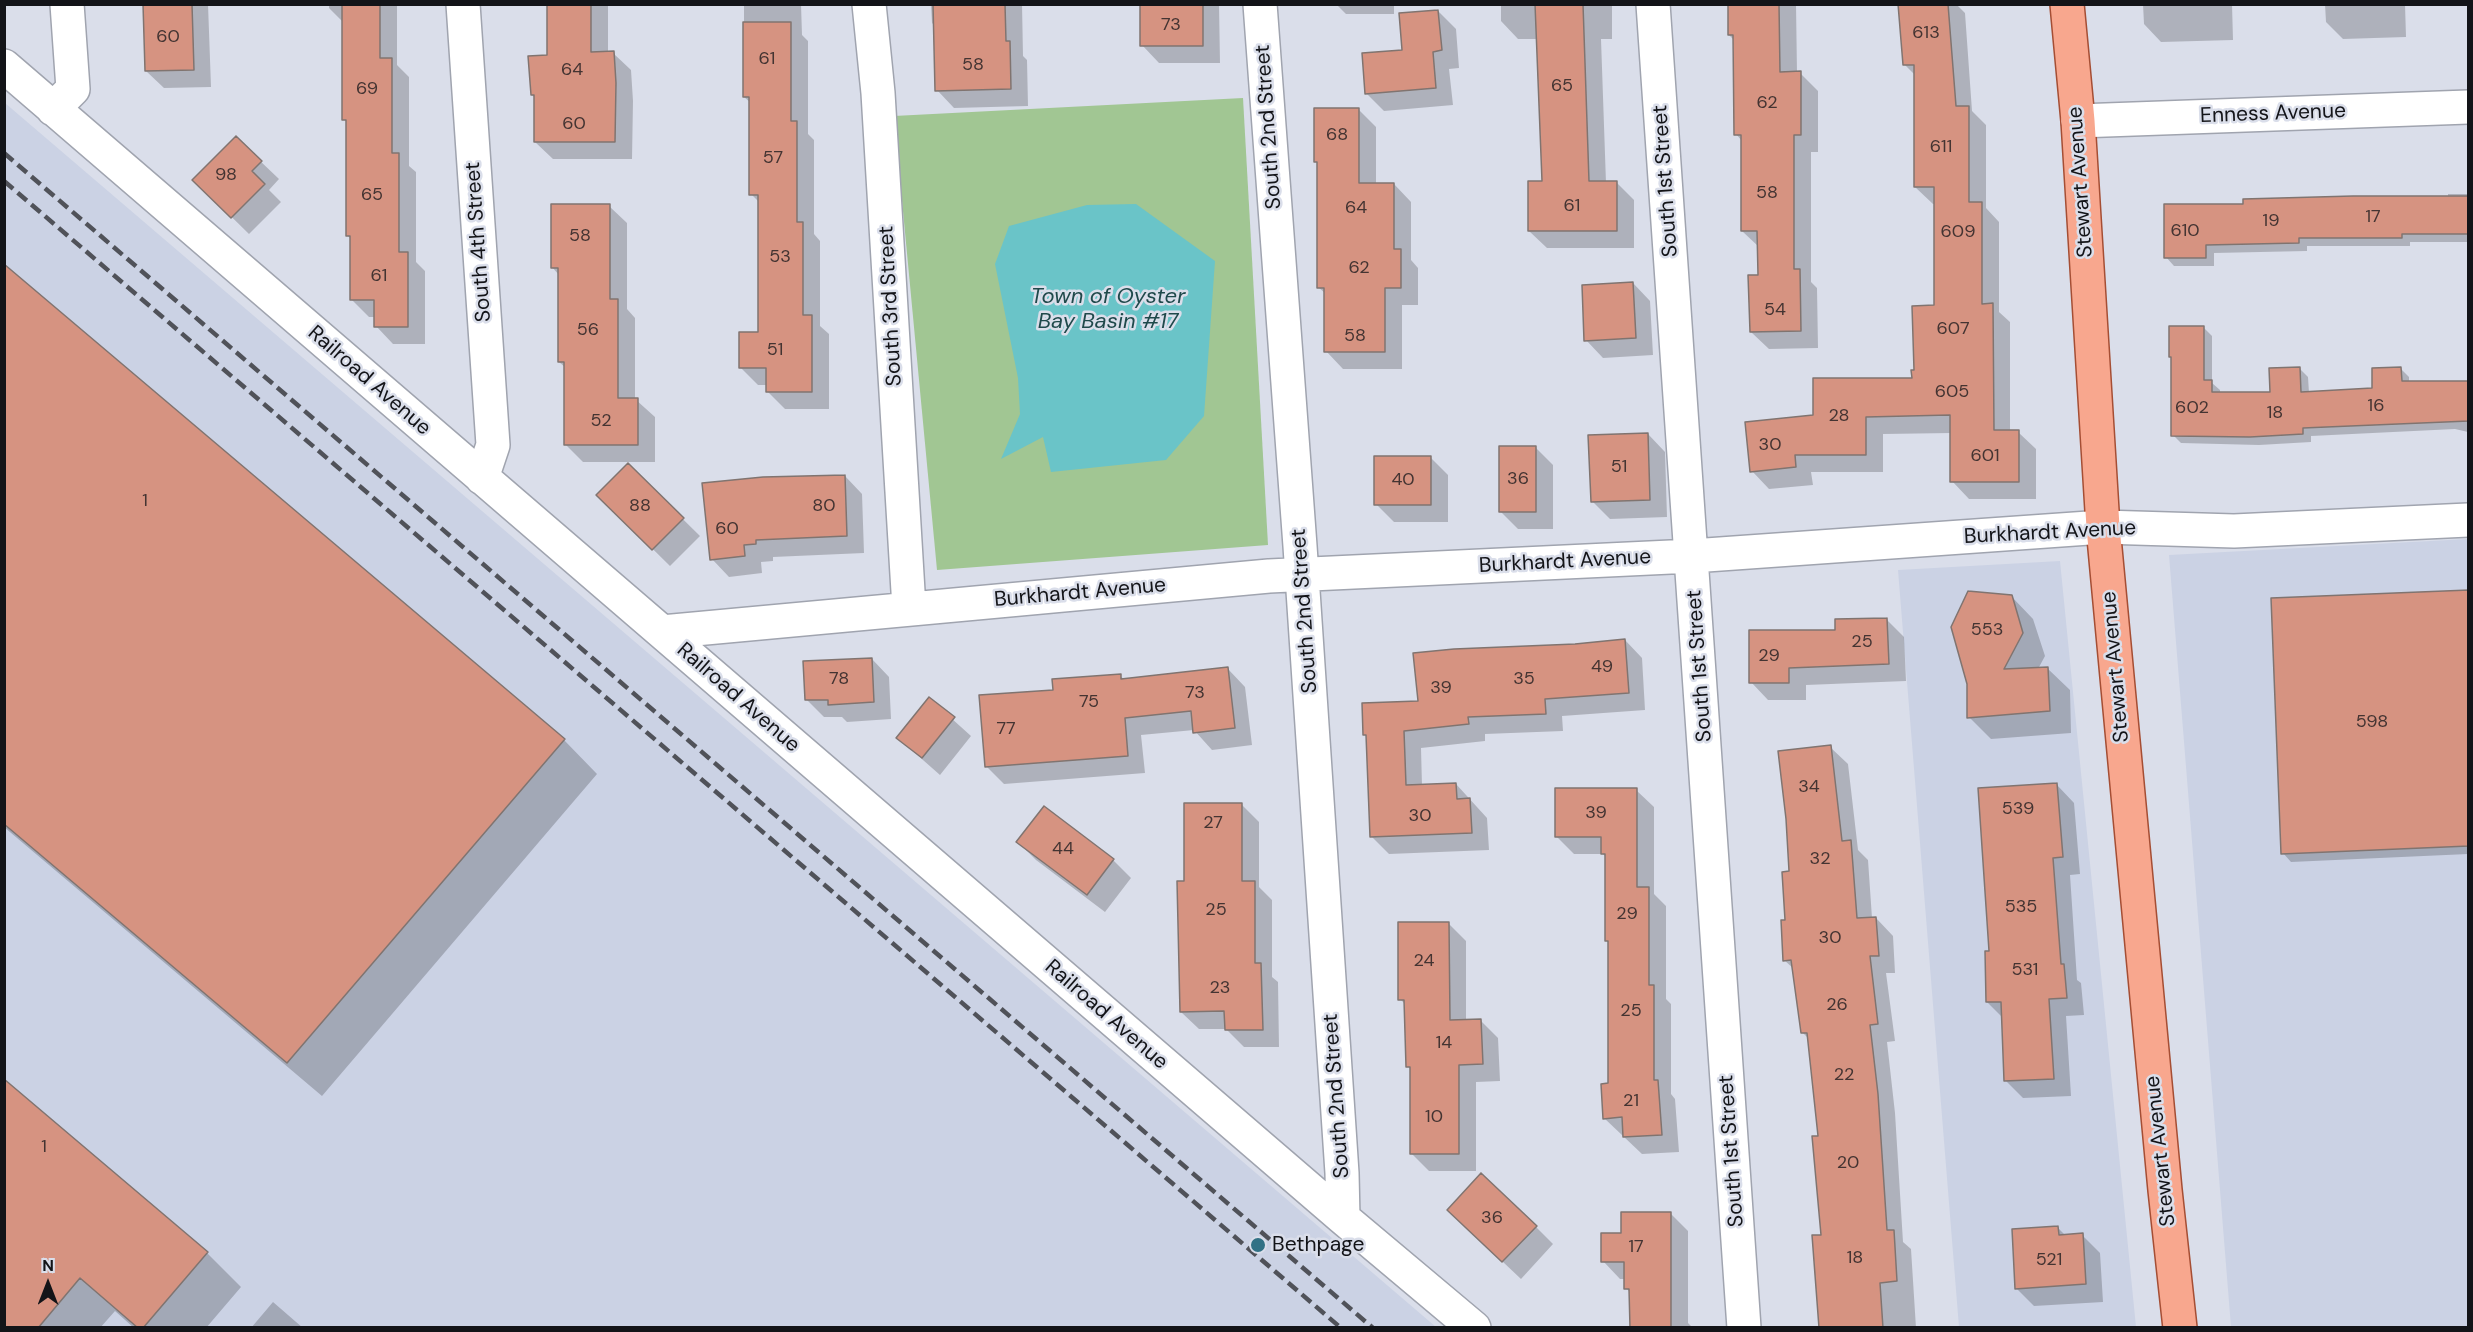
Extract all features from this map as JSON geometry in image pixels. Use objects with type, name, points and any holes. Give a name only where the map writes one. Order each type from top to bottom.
[{"type":"main road","name":"Stewart Avenue","points":[[2067,4],[2078,121],[2103,527],[2163,1178],[2180,1328]]},
{"type":"street","points":[[53,109],[73,89],[67,4]]},
{"type":"street","name":"South 4th Street","points":[[463,4],[494,445],[482,478]]},
{"type":"street","name":"South 3rd Street","points":[[869,4],[878,93],[909,608]]},
{"type":"street","name":"South 2nd Street","points":[[1260,4],[1302,574],[1342,1173],[1342,1218]]},
{"type":"street","name":"South 1st Street","points":[[1653,4],[1744,1328]]},
{"type":"street","name":"Railroad Avenue","points":[[4,66],[1342,1218],[1474,1328]]},
{"type":"street","name":"Enness Avenue","points":[[2078,121],[2469,107]]},
{"type":"street","name":"Burkhardt Avenue","points":[[662,632],[1302,574],[1692,556],[2103,527],[2234,531],[2469,520]]},
{"type":"shaded area","points":[[5,103],[1436,1327],[5,1327]]},
{"type":"shaded area","points":[[2468,539],[2468,1327],[2231,1327],[2169,555]]},
{"type":"shaded area","points":[[2060,561],[2136,1327],[1959,1327],[1898,570]]},
{"type":"green space","points":[[1243,98],[1268,545],[937,570],[894,116]]},
{"type":"water","name":"Town of Oyster Bay Basin #17","points":[[1136,204],[1215,261],[1204,416],[1166,460],[1051,472],[1043,437],[1001,459],[1020,414],[1018,378],[995,264],[1009,226],[1087,205]]},
{"type":"building","points":[[143,4],[192,4],[194,70],[145,71]]},
{"type":"building","points":[[342,4],[380,4],[380,58],[392,58],[392,153],[399,153],[399,252],[408,252],[408,327],[374,327],[374,300],[350,300],[350,236],[346,236],[346,120],[342,120]]},
{"type":"building","points":[[547,4],[591,4],[591,52],[614,51],[615,142],[534,142],[534,95],[531,95],[528,56],[547,55]]},
{"type":"building","points":[[933,4],[1005,4],[1006,41],[1010,41],[1011,89],[935,91]]},
{"type":"building","points":[[1140,4],[1203,4],[1203,46],[1140,46]]},
{"type":"building","points":[[1535,4],[1583,4],[1589,181],[1617,181],[1617,231],[1528,231],[1528,181],[1542,181]]},
{"type":"building","points":[[1728,4],[1779,4],[1780,72],[1801,71],[1801,135],[1794,135],[1794,269],[1800,269],[1801,331],[1750,332],[1748,275],[1758,275],[1757,231],[1741,231],[1741,135],[1734,135],[1733,35],[1728,35]]},
{"type":"building","points":[[1898,4],[1948,4],[1956,106],[1969,106],[1969,202],[1982,202],[1982,304],[1993,303],[1994,430],[2019,430],[2019,482],[1950,482],[1950,415],[1866,417],[1866,455],[1795,455],[1796,467],[1750,472],[1745,422],[1813,415],[1813,378],[1912,378],[1911,370],[1914,370],[1912,306],[1934,305],[1934,187],[1914,187],[1914,65],[1903,65]]},
{"type":"building","points":[[1438,10],[1442,50],[1433,52],[1436,88],[1365,94],[1362,53],[1402,50],[1399,13]]},
{"type":"building","points":[[743,22],[791,22],[791,121],[797,121],[797,222],[803,222],[803,315],[812,315],[812,392],[766,392],[766,368],[739,368],[739,332],[758,332],[758,195],[749,195],[749,97],[743,97]]},
{"type":"building","points":[[1314,108],[1359,108],[1359,183],[1394,183],[1394,249],[1401,249],[1401,288],[1385,288],[1385,352],[1324,352],[1324,288],[1317,288],[1317,162],[1314,162]]},
{"type":"building","points":[[236,136],[262,161],[252,171],[265,184],[231,218],[192,180]]},
{"type":"building","points":[[2469,196],[2469,234],[2402,234],[2402,238],[2299,238],[2299,243],[2206,245],[2206,258],[2164,258],[2164,204],[2243,204],[2243,199]]},
{"type":"building","points":[[551,204],[610,204],[610,299],[618,299],[618,398],[638,398],[638,445],[564,445],[564,362],[558,362],[558,268],[551,268]]},
{"type":"building","points":[[4,264],[565,739],[287,1063],[4,824]]},
{"type":"building","points":[[1633,282],[1636,338],[1584,341],[1582,285]]},
{"type":"building","points":[[2169,326],[2204,326],[2204,380],[2212,380],[2212,392],[2270,392],[2269,368],[2300,367],[2301,392],[2372,388],[2372,368],[2401,367],[2402,381],[2469,381],[2469,421],[2303,428],[2303,434],[2250,437],[2171,436]]},
{"type":"building","points":[[1648,433],[1650,500],[1591,502],[1588,435]]},
{"type":"building","points":[[1499,446],[1536,446],[1536,512],[1499,512]]},
{"type":"building","points":[[1374,456],[1431,456],[1431,505],[1374,505]]},
{"type":"building","points":[[628,463],[684,518],[652,550],[596,495]]},
{"type":"building","points":[[845,475],[847,536],[756,540],[756,544],[744,545],[745,556],[710,560],[702,483],[763,477]]},
{"type":"building","points":[[2469,590],[2469,846],[2281,854],[2271,598]]},
{"type":"building","points":[[1968,591],[2012,595],[2023,633],[2004,669],[2048,667],[2050,711],[1967,718],[1967,684],[1951,627]]},
{"type":"building","points":[[1887,618],[1889,664],[1789,668],[1789,683],[1749,683],[1749,630],[1835,630],[1835,619]]},
{"type":"building","points":[[1625,639],[1629,693],[1545,699],[1546,714],[1468,717],[1469,724],[1404,731],[1406,785],[1456,783],[1457,799],[1470,798],[1472,833],[1370,837],[1366,735],[1363,735],[1362,703],[1418,701],[1413,653]]},
{"type":"building","points":[[872,658],[874,702],[828,705],[828,700],[805,700],[803,661]]},
{"type":"building","points":[[1228,667],[1235,728],[1193,733],[1191,711],[1125,718],[1128,756],[985,767],[979,695],[1053,690],[1052,679],[1121,674],[1121,679]]},
{"type":"building","points":[[929,697],[955,717],[922,758],[896,738]]},
{"type":"building","points":[[1831,745],[1842,841],[1851,840],[1857,918],[1876,917],[1879,956],[1870,956],[1878,1024],[1870,1025],[1878,1094],[1887,1230],[1894,1230],[1897,1281],[1880,1283],[1883,1328],[1819,1328],[1812,1235],[1821,1235],[1812,1136],[1818,1136],[1807,1033],[1801,1033],[1791,960],[1783,961],[1781,920],[1785,920],[1782,872],[1789,871],[1778,751]]},
{"type":"building","points":[[2057,783],[2063,857],[2053,858],[2061,964],[2064,964],[2067,998],[2049,999],[2054,1079],[2004,1081],[2001,1002],[1986,1002],[1985,951],[1989,951],[1978,788]]},
{"type":"building","points":[[1555,788],[1637,788],[1637,887],[1649,887],[1649,985],[1654,985],[1654,1080],[1658,1080],[1662,1135],[1623,1137],[1622,1117],[1603,1119],[1601,1084],[1608,1083],[1608,941],[1605,941],[1605,854],[1601,854],[1601,837],[1555,837]]},
{"type":"building","points":[[1184,803],[1242,803],[1242,881],[1255,881],[1255,963],[1261,963],[1263,1030],[1225,1030],[1224,1011],[1180,1012],[1177,881],[1184,881]]},
{"type":"building","points":[[1044,806],[1114,859],[1087,895],[1016,842]]},
{"type":"building","points":[[1398,922],[1449,922],[1450,1020],[1481,1019],[1483,1064],[1459,1065],[1459,1154],[1410,1154],[1410,1067],[1406,1067],[1404,1000],[1398,1000]]},
{"type":"building","points":[[4,1079],[208,1252],[143,1328],[138,1328],[80,1278],[38,1328],[4,1328]]},
{"type":"building","points":[[1481,1173],[1537,1226],[1502,1262],[1447,1210]]},
{"type":"building","points":[[1621,1212],[1671,1212],[1671,1328],[1630,1328],[1629,1289],[1624,1289],[1624,1262],[1601,1262],[1601,1233],[1621,1233]]},
{"type":"building","points":[[2058,1226],[2059,1235],[2083,1233],[2086,1284],[2015,1289],[2012,1229]]},
{"type":"railway","points":[[4,153],[1373,1328]]},
{"type":"railway","points":[[4,181],[1341,1328]]},
{"type":"place","name":"Bethpage","points":[[1258,1245]]}]
